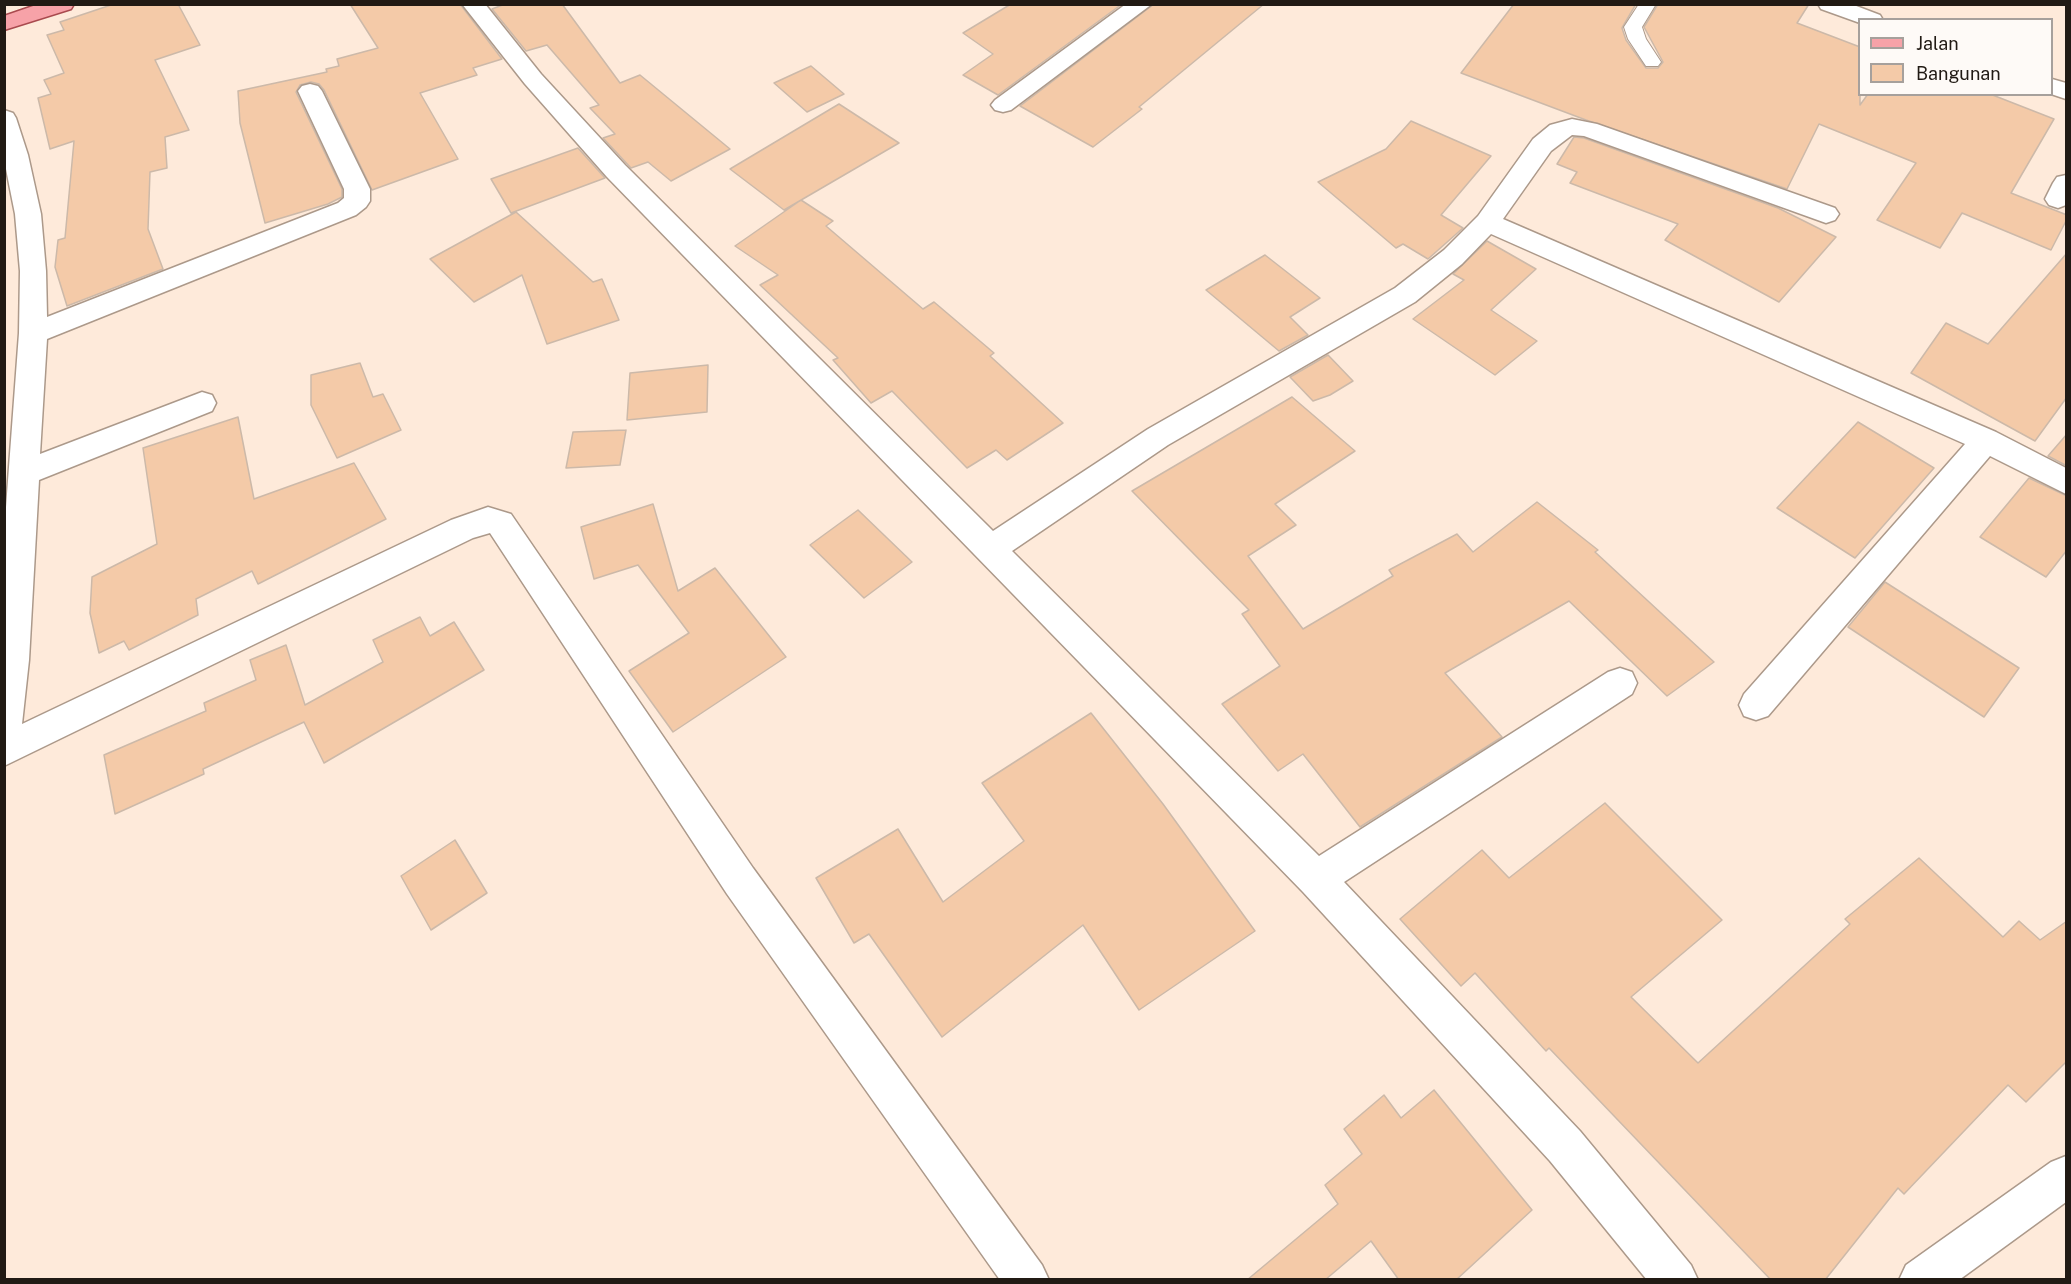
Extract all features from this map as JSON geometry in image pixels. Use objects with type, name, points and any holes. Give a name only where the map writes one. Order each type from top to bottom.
[{"type":"main road","points":[[4,23],[63,4]]},
{"type":"street","points":[[473,4],[532,79],[616,171],[1316,879],[1565,1146],[1676,1280]]},
{"type":"street","points":[[1003,105],[1141,4]]},
{"type":"street","points":[[1829,4],[1867,18]]},
{"type":"street","points":[[2053,86],[2067,92]]},
{"type":"street","points":[[33,333],[346,209],[357,201],[357,189],[310,91]]},
{"type":"street","points":[[4,118],[16,155],[28,214],[33,271],[33,333],[16,430],[24,473],[13,648],[4,728]]},
{"type":"street","points":[[991,549],[1158,438],[1405,295],[1453,256],[1487,222],[1542,145],[1552,135],[1572,127],[1588,129],[1826,214]]},
{"type":"street","points":[[1487,222],[1986,440],[2067,482]]},
{"type":"street","points":[[24,473],[202,403]]},
{"type":"street","points":[[1756,705],[1986,440]]},
{"type":"street","points":[[4,750],[477,522],[488,520],[500,523],[740,881],[1027,1280]]},
{"type":"street","points":[[1316,879],[1620,683]]},
{"type":"street","points":[[1921,1280],[2061,1190]]},
{"type":"lane","points":[[1648,4],[1635,20],[1633,27],[1636,39],[1652,62]]},
{"type":"building","points":[[114,4],[178,4],[200,45],[155,60],[189,130],[165,137],[167,168],[150,172],[148,229],[163,269],[67,306],[55,267],[58,240],[65,238],[74,141],[50,149],[38,98],[51,94],[44,80],[64,73],[47,35],[64,30],[60,22]]},
{"type":"building","points":[[350,4],[460,4],[502,59],[473,68],[477,75],[420,93],[458,159],[372,190],[324,90],[319,84],[311,82],[300,85],[296,92],[342,189],[342,197],[328,204],[265,223],[240,123],[238,91],[327,72],[326,69],[339,66],[337,59],[378,48]]},
{"type":"building","points":[[505,4],[562,4],[620,83],[640,75],[730,149],[671,181],[648,162],[631,168],[603,138],[615,134],[590,108],[599,105],[547,45],[526,51],[492,9]]},
{"type":"building","points":[[1011,4],[1122,4],[998,95],[963,75],[993,54],[963,33]]},
{"type":"building","points":[[1154,4],[1264,4],[1139,107],[1142,109],[1093,147],[1020,106]]},
{"type":"building","points":[[1514,4],[1636,4],[1622,28],[1626,40],[1646,68],[1658,68],[1663,62],[1644,27],[1658,4],[1809,4],[1797,23],[1858,46],[1860,105],[1867,96],[1995,96],[2054,119],[2011,193],[2067,215],[2067,219],[2051,250],[1962,213],[1940,248],[1877,220],[1916,163],[1819,124],[1787,189],[1586,120],[1461,73]]},
{"type":"building","points":[[811,66],[844,94],[807,112],[774,83]]},
{"type":"building","points":[[839,104],[899,143],[784,210],[730,169]]},
{"type":"building","points":[[1411,121],[1491,156],[1441,215],[1463,228],[1428,259],[1403,244],[1396,248],[1318,182],[1386,149]]},
{"type":"building","points":[[1574,137],[1584,138],[1778,208],[1836,237],[1779,302],[1665,240],[1678,224],[1570,183],[1577,172],[1557,164]]},
{"type":"building","points":[[578,148],[605,178],[511,213],[491,179]]},
{"type":"building","points":[[801,200],[833,221],[826,226],[923,309],[934,302],[994,353],[990,356],[1063,423],[1007,460],[996,450],[967,468],[892,391],[871,403],[833,360],[838,358],[760,285],[778,275],[735,246]]},
{"type":"building","points":[[516,212],[593,282],[602,279],[619,320],[547,344],[522,275],[474,302],[430,259]]},
{"type":"building","points":[[1487,241],[1536,269],[1491,310],[1537,341],[1495,375],[1413,319],[1464,280],[1453,274]]},
{"type":"building","points":[[2067,253],[2067,397],[2035,441],[1911,373],[1946,323],[1988,344]]},
{"type":"building","points":[[1265,255],[1320,298],[1290,317],[1308,335],[1279,351],[1206,290]]},
{"type":"building","points":[[1328,355],[1353,381],[1330,395],[1313,401],[1290,377]]},
{"type":"building","points":[[360,363],[373,397],[383,394],[401,430],[337,458],[311,405],[311,375]]},
{"type":"building","points":[[708,365],[707,412],[627,420],[630,373]]},
{"type":"building","points":[[1292,397],[1355,451],[1275,504],[1296,525],[1248,556],[1303,629],[1393,576],[1389,570],[1457,534],[1473,552],[1537,502],[1598,550],[1595,552],[1714,662],[1667,696],[1569,601],[1445,673],[1502,737],[1360,827],[1303,754],[1278,771],[1222,704],[1280,666],[1242,614],[1249,610],[1132,491]]},
{"type":"building","points":[[238,417],[254,499],[354,463],[386,519],[258,584],[252,571],[196,599],[198,615],[129,650],[124,641],[99,653],[90,613],[92,577],[157,544],[143,448]]},
{"type":"building","points":[[1858,422],[1934,468],[1855,558],[1777,508]]},
{"type":"building","points":[[626,430],[620,465],[566,468],[573,432]]},
{"type":"building","points":[[2067,434],[2067,466],[2048,456]]},
{"type":"building","points":[[2029,478],[2067,496],[2067,550],[2046,577],[1980,537]]},
{"type":"building","points":[[653,504],[678,591],[715,568],[786,657],[673,732],[629,671],[689,633],[638,565],[594,579],[581,527]]},
{"type":"building","points":[[858,510],[912,562],[864,598],[810,545]]},
{"type":"building","points":[[1885,582],[2019,668],[1984,717],[1848,627]]},
{"type":"building","points":[[420,617],[430,636],[454,622],[484,670],[324,763],[304,722],[203,769],[204,774],[115,814],[104,755],[206,711],[204,703],[256,680],[250,660],[286,645],[305,705],[383,662],[373,640]]},
{"type":"building","points":[[1091,713],[1163,804],[1255,931],[1139,1010],[1083,925],[942,1037],[869,934],[854,943],[816,878],[898,829],[943,902],[1024,841],[982,783]]},
{"type":"building","points":[[1605,803],[1722,920],[1631,997],[1698,1063],[1850,924],[1845,919],[1919,858],[2003,937],[2019,921],[2040,940],[2067,921],[2067,1061],[2026,1102],[2008,1085],[1904,1194],[1898,1188],[1825,1280],[1771,1280],[1549,1048],[1546,1051],[1475,973],[1461,986],[1400,919],[1482,850],[1509,878]]},
{"type":"building","points":[[455,840],[487,893],[431,930],[401,876]]},
{"type":"building","points":[[1434,1090],[1532,1210],[1456,1280],[1399,1280],[1371,1241],[1325,1280],[1247,1280],[1338,1204],[1325,1185],[1362,1154],[1344,1129],[1384,1095],[1401,1118]]}]
